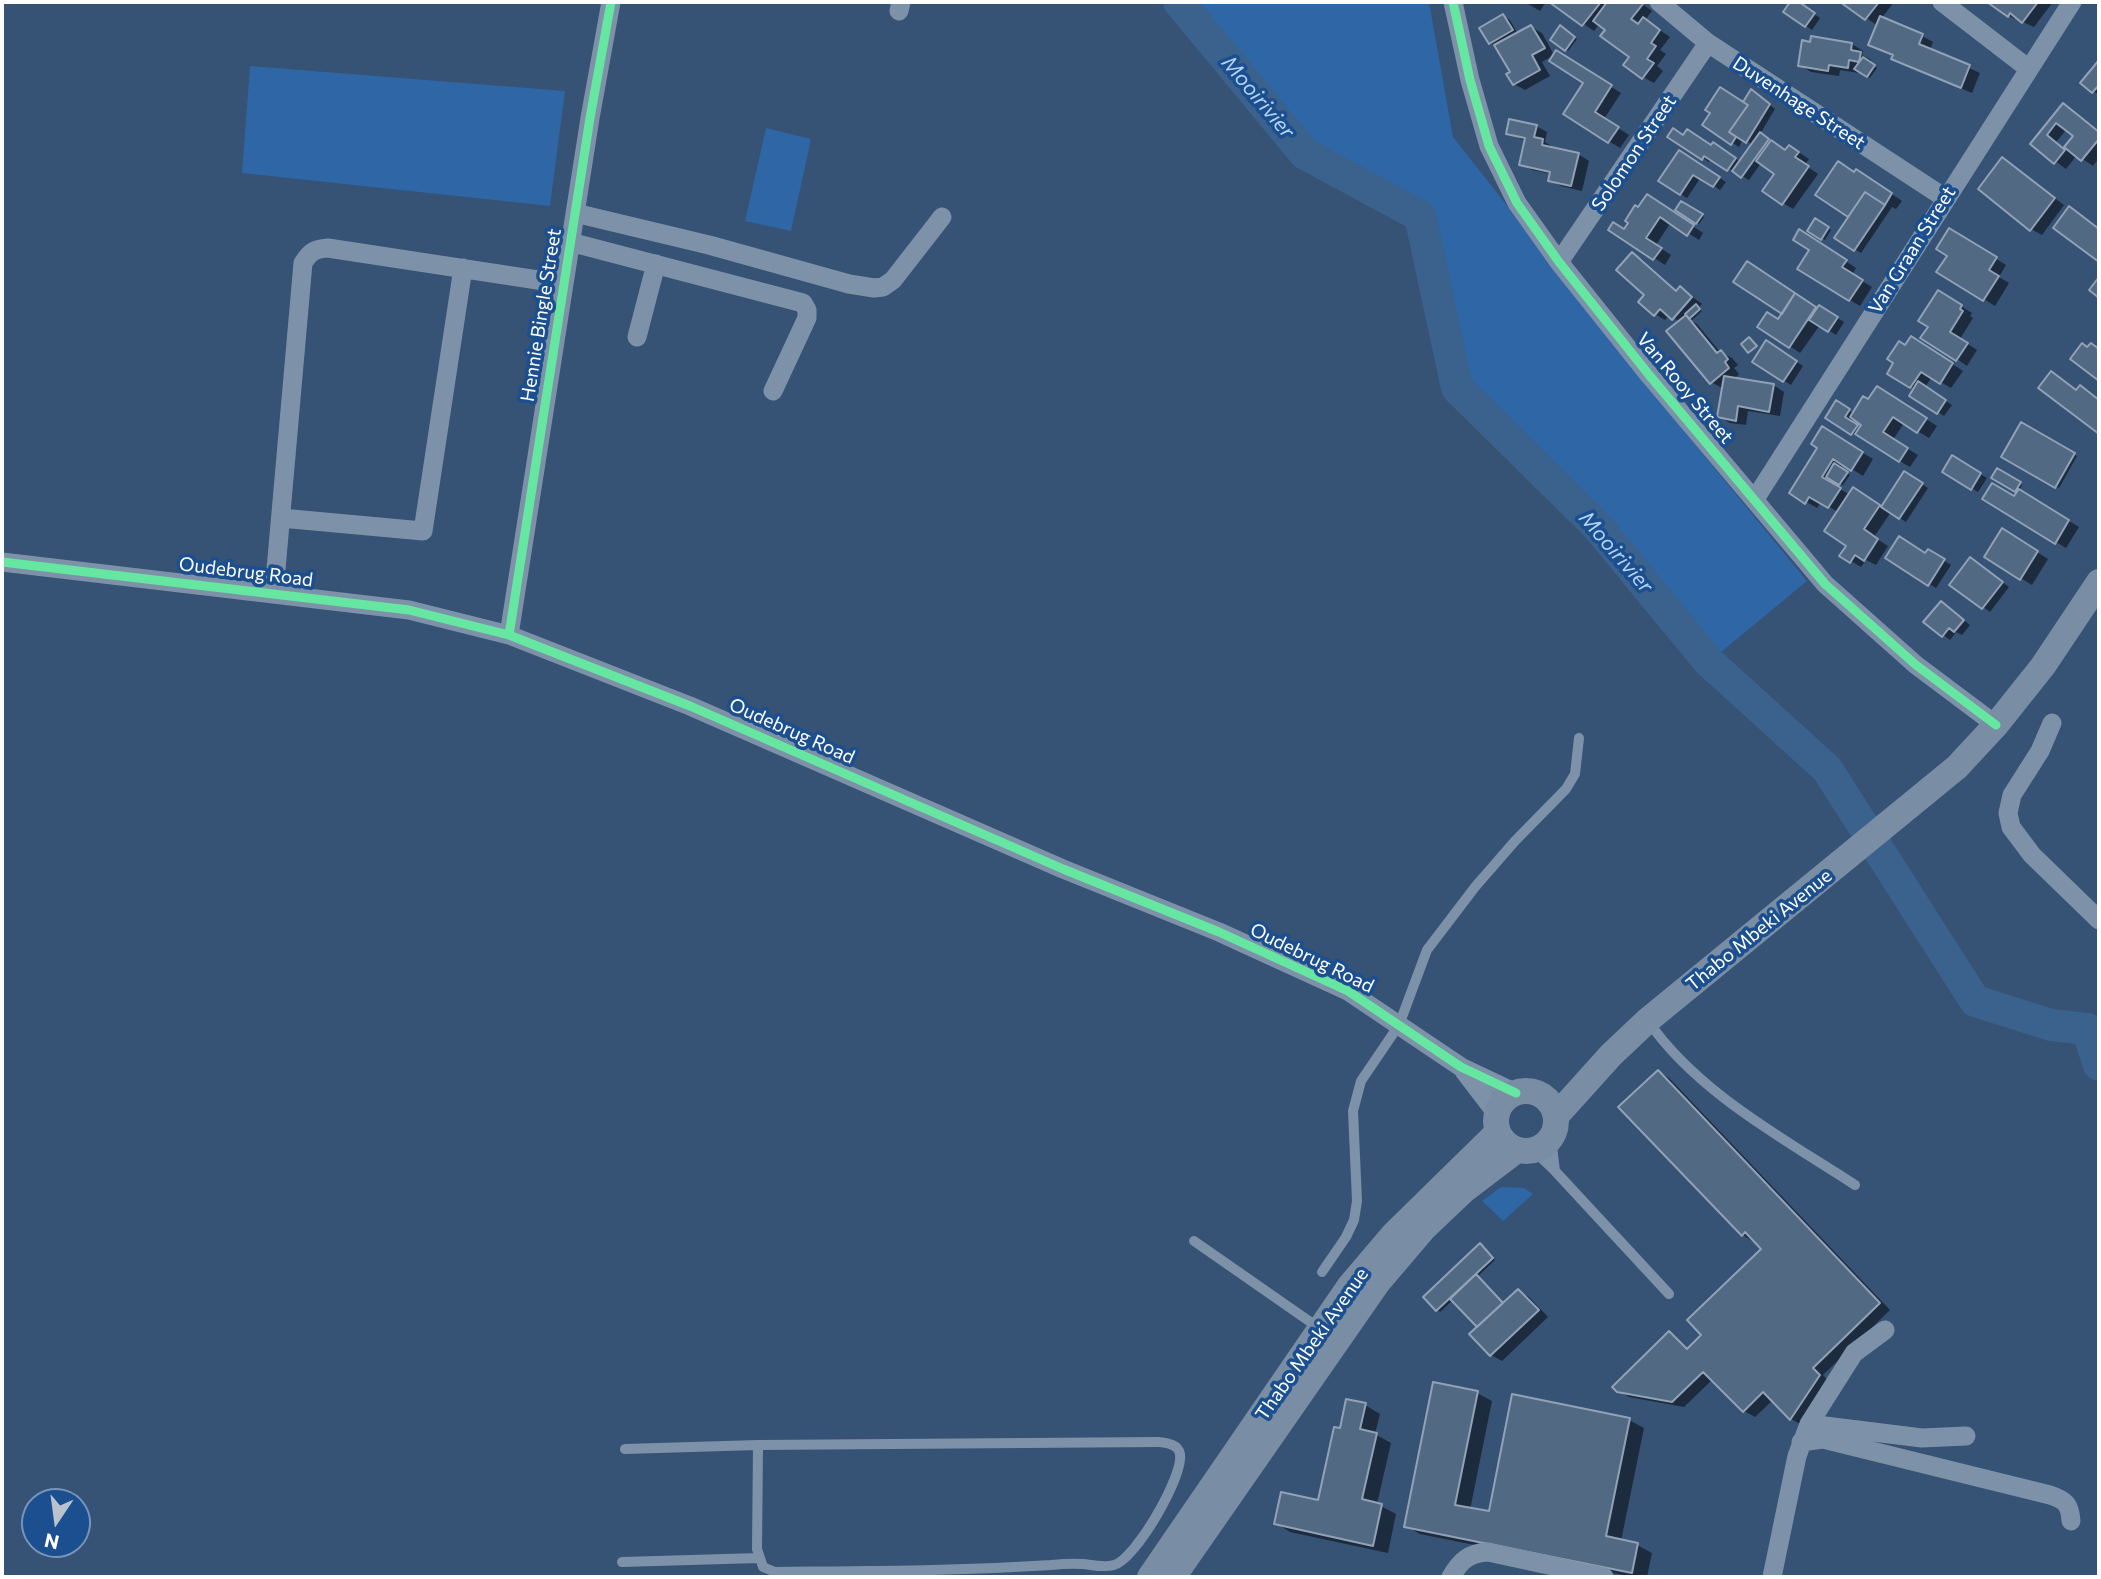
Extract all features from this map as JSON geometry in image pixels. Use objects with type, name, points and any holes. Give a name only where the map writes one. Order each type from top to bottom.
[{"type":"main road","name":"Thabo Mbeki Avenue","points":[[1173,1577],[1378,1282],[1424,1228],[1648,1020],[1957,768],[2043,666],[2099,582]]},
{"type":"main road","name":"Thabo Mbeki Avenue","points":[[1525,1133],[1504,1101],[1528,1093],[1611,1055]]},
{"type":"main road","points":[[1525,1133],[1550,1103],[1528,1093]]},
{"type":"main road","name":"Thabo Mbeki Avenue","points":[[1150,1577],[1349,1287],[1394,1234],[1525,1133]]},
{"type":"street","name":"Hennie Bingle Street","points":[[509,635],[570,242],[611,2]]},
{"type":"street","name":"Van Rooy Street","points":[[1452,2],[1489,146],[1517,203],[1559,262],[1650,376],[1825,584],[1916,665],[1996,725]]},
{"type":"street","name":"Duvenhage Street","points":[[1659,2],[1708,43],[1945,198]]},
{"type":"street","points":[[1942,2],[2029,69]]},
{"type":"street","name":"Van Graan Street","points":[[1755,499],[2072,2]]},
{"type":"street","name":"Solomon Street","points":[[1559,262],[1708,43]]},
{"type":"street","points":[[575,213],[709,245],[849,284],[874,288],[883,287],[893,280],[942,217]]},
{"type":"street","points":[[570,242],[803,303],[807,318],[773,391]]},
{"type":"street","points":[[274,592],[303,263],[309,254],[315,249],[328,248],[564,284]]},
{"type":"street","points":[[637,337],[656,264]]},
{"type":"street","points":[[281,518],[423,531],[463,268]]},
{"type":"street","name":"Oudebrug Road","points":[[2,562],[409,610],[509,635],[690,706],[1063,869],[1219,932],[1349,991],[1461,1067],[1525,1133]]},
{"type":"street","points":[[2052,723],[2040,751],[2012,795],[2008,813],[2011,827],[2032,855],[2099,920]]},
{"type":"street","name":"Oudebrug Road","points":[[1461,1067],[1528,1093]]},
{"type":"street","points":[[1772,1577],[1805,1432],[1854,1353],[1885,1330]]},
{"type":"street","points":[[1805,1432],[1966,1436]]},
{"type":"street","points":[[1805,1432],[1823,1439],[2050,1495],[2065,1501],[2070,1508],[2071,1521]]},
{"type":"street","points":[[1451,1577],[1462,1560],[1477,1553],[1488,1552],[1604,1577]]},
{"type":"lane","points":[[1322,1272],[1354,1220],[1357,1201],[1353,1111],[1361,1081],[1399,1025],[1427,950],[1475,887],[1566,789],[1575,774],[1579,738]]},
{"type":"lane","points":[[1648,1020],[1683,1063],[1735,1106],[1855,1185]]},
{"type":"lane","points":[[1525,1133],[1555,1171],[1668,1294]]},
{"type":"lane","points":[[1525,1133],[1555,1171]]},
{"type":"lane","points":[[1194,1241],[1320,1328]]},
{"type":"lane","points":[[625,1449],[758,1444],[1159,1442],[1170,1443],[1177,1448],[1180,1456],[1167,1498],[1137,1544],[1117,1565],[1057,1564],[1021,1568],[850,1574],[775,1572],[763,1567],[757,1549],[758,1444]]},
{"type":"lane","points":[[622,1562],[759,1558]]},
{"type":"shaded area","points":[[1179,2],[1429,2],[1453,137],[1693,442],[1807,581],[1709,662],[1597,526],[1457,388],[1420,216],[1305,154]]},
{"type":"shaded area","points":[[250,66],[565,91],[550,206],[242,173]]},
{"type":"shaded area","points":[[766,128],[811,139],[791,231],[745,221]]},
{"type":"shaded area","points":[[1501,1187],[1524,1188],[1533,1194],[1503,1221],[1482,1201]]},
{"type":"building","points":[[1549,2],[1601,2],[1582,26]]},
{"type":"building","points":[[1607,2],[1640,2],[1643,4],[1631,19],[1638,24],[1643,17],[1660,30],[1651,43],[1656,46],[1647,59],[1654,63],[1642,79],[1623,65],[1629,57],[1600,36],[1605,30],[1593,21]]},
{"type":"building","points":[[1790,2],[1799,2],[1815,13],[1805,27],[1783,12]]},
{"type":"building","points":[[1840,2],[1879,2],[1865,20]]},
{"type":"building","points":[[1987,2],[2038,2],[2022,23],[2010,13],[2008,17]]},
{"type":"building","points":[[1503,14],[1513,30],[1489,44],[1479,28]]},
{"type":"building","points":[[1880,16],[1923,34],[1919,44],[1970,65],[1961,88],[1891,59],[1893,55],[1868,45]]},
{"type":"building","points":[[1531,25],[1545,48],[1532,55],[1540,70],[1513,85],[1506,74],[1510,72],[1494,45]]},
{"type":"building","points":[[1560,25],[1575,37],[1565,51],[1550,40]]},
{"type":"building","points":[[1811,36],[1852,43],[1851,50],[1861,52],[1859,62],[1849,60],[1848,68],[1829,65],[1828,71],[1798,66],[1802,40],[1810,42]]},
{"type":"building","points":[[1556,50],[1612,85],[1595,112],[1619,127],[1608,143],[1563,114],[1583,83],[1549,61]]},
{"type":"building","points":[[1863,57],[1875,65],[1867,77],[1854,69]]},
{"type":"building","points":[[2099,60],[2099,85],[2092,93],[2080,83]]},
{"type":"building","points":[[1720,87],[1748,105],[1729,132],[1736,137],[1731,145],[1702,125],[1710,113],[1705,110]]},
{"type":"building","points":[[1751,89],[1770,104],[1746,143],[1729,132],[1748,105],[1743,102]]},
{"type":"building","points":[[2063,103],[2099,132],[2099,139],[2081,161],[2064,147],[2073,136],[2056,123],[2047,135],[2065,150],[2054,164],[2030,144]]},
{"type":"building","points":[[1509,119],[1537,125],[1534,137],[1543,139],[1542,145],[1579,153],[1571,186],[1548,181],[1550,172],[1519,165],[1525,138],[1506,134]]},
{"type":"building","points":[[1673,128],[1683,135],[1687,129],[1736,158],[1727,171],[1704,156],[1702,160],[1667,137]]},
{"type":"building","points":[[1760,132],[1769,139],[1741,178],[1732,171]]},
{"type":"building","points":[[1771,140],[1785,150],[1789,145],[1799,152],[1795,157],[1809,166],[1782,205],[1762,191],[1774,174],[1756,161]]},
{"type":"building","points":[[1679,150],[1720,177],[1713,187],[1693,175],[1680,195],[1658,181]]},
{"type":"building","points":[[2002,157],[2055,198],[2030,231],[1978,189]]},
{"type":"building","points":[[1838,161],[1854,172],[1856,169],[1892,193],[1885,205],[1865,192],[1848,217],[1815,195]]},
{"type":"building","points":[[1865,192],[1885,205],[1854,251],[1834,238]]},
{"type":"building","points":[[1647,194],[1694,225],[1687,236],[1660,217],[1646,238],[1662,248],[1653,260],[1608,230],[1613,222],[1624,229],[1628,223],[1625,221],[1635,205],[1638,207]]},
{"type":"building","points":[[1681,201],[1703,214],[1696,224],[1675,210]]},
{"type":"building","points":[[2069,206],[2099,229],[2099,262],[2053,228]]},
{"type":"building","points":[[1815,218],[1829,227],[1821,240],[1807,231]]},
{"type":"building","points":[[1949,228],[1997,257],[1989,270],[1999,276],[1983,301],[1936,272],[1947,256],[1936,249]]},
{"type":"building","points":[[1799,229],[1847,260],[1842,267],[1863,280],[1849,301],[1797,269],[1809,250],[1793,240]]},
{"type":"building","points":[[1632,252],[1676,291],[1680,286],[1692,297],[1672,320],[1660,309],[1654,316],[1638,302],[1644,295],[1616,270]]},
{"type":"building","points":[[1747,261],[1795,293],[1782,314],[1733,282]]},
{"type":"building","points":[[2099,277],[2099,298],[2089,290]]},
{"type":"building","points":[[1938,290],[1962,305],[1960,309],[1963,311],[1950,332],[1968,343],[1956,361],[1920,338],[1928,327],[1918,321]]},
{"type":"building","points":[[1795,293],[1816,307],[1789,348],[1757,327],[1767,312],[1778,319]]},
{"type":"building","points":[[1696,304],[1700,309],[1689,319],[1685,314]]},
{"type":"building","points":[[1819,305],[1838,317],[1828,332],[1809,320]]},
{"type":"building","points":[[1686,315],[1717,353],[1721,350],[1728,359],[1725,362],[1729,368],[1710,384],[1666,331]]},
{"type":"building","points":[[1911,336],[1953,363],[1940,384],[1921,372],[1910,388],[1887,374],[1893,363],[1887,359],[1899,341],[1905,345]]},
{"type":"building","points":[[1749,337],[1757,346],[1748,353],[1741,344]]},
{"type":"building","points":[[1766,340],[1797,361],[1783,382],[1752,362]]},
{"type":"building","points":[[2082,343],[2087,347],[2091,343],[2099,349],[2099,381],[2070,359]]},
{"type":"building","points":[[2051,371],[2076,390],[2080,385],[2099,400],[2099,434],[2038,388]]},
{"type":"building","points":[[1724,376],[1774,384],[1769,412],[1738,406],[1736,421],[1717,417]]},
{"type":"building","points":[[1918,381],[1946,400],[1937,414],[1909,396]]},
{"type":"building","points":[[1877,386],[1927,418],[1917,433],[1893,417],[1883,432],[1908,448],[1899,462],[1855,434],[1861,425],[1850,417],[1863,396],[1868,399]]},
{"type":"building","points":[[1836,400],[1850,409],[1845,417],[1858,425],[1851,435],[1825,418]]},
{"type":"building","points":[[2021,422],[2075,453],[2055,488],[2001,457]]},
{"type":"building","points":[[1822,426],[1863,452],[1851,471],[1833,459],[1822,477],[1841,488],[1828,508],[1809,497],[1805,504],[1789,493],[1817,448],[1811,444]]},
{"type":"building","points":[[1952,455],[1981,473],[1971,490],[1942,472]]},
{"type":"building","points":[[1834,463],[1848,472],[1839,485],[1826,477]]},
{"type":"building","points":[[1997,468],[2021,482],[2015,492],[1991,478]]},
{"type":"building","points":[[1904,471],[1923,483],[1899,519],[1881,507]]},
{"type":"building","points":[[1992,483],[2014,496],[2019,489],[2069,520],[2055,544],[1982,499]]},
{"type":"building","points":[[1853,487],[1880,505],[1864,529],[1878,539],[1864,561],[1855,555],[1850,563],[1839,556],[1846,546],[1824,531]]},
{"type":"building","points":[[2002,528],[2038,551],[2020,580],[1984,557]]},
{"type":"building","points":[[1899,536],[1925,553],[1928,549],[1945,559],[1928,586],[1885,558]]},
{"type":"building","points":[[1970,557],[2003,582],[1982,609],[1949,585]]},
{"type":"building","points":[[1941,601],[1964,620],[1954,632],[1949,628],[1942,637],[1923,622]]},
{"type":"building","points":[[1658,1070],[1880,1303],[1813,1368],[1820,1375],[1790,1420],[1763,1392],[1743,1412],[1703,1372],[1672,1402],[1617,1392],[1612,1387],[1669,1331],[1687,1349],[1701,1335],[1687,1320],[1761,1249],[1745,1232],[1742,1236],[1618,1107]]},
{"type":"building","points":[[1480,1243],[1493,1258],[1436,1311],[1423,1297]]},
{"type":"building","points":[[1476,1274],[1503,1303],[1477,1327],[1450,1299]]},
{"type":"building","points":[[1518,1289],[1539,1310],[1490,1356],[1469,1334]]},
{"type":"building","points":[[1433,1382],[1478,1391],[1455,1505],[1489,1511],[1512,1394],[1630,1418],[1606,1536],[1638,1543],[1632,1573],[1404,1527]]},
{"type":"building","points":[[1346,1399],[1366,1403],[1360,1429],[1377,1433],[1362,1499],[1382,1504],[1373,1546],[1274,1524],[1281,1492],[1318,1500],[1334,1427],[1340,1428]]},
{"type":"waterway","name":"Mooirivier","points":[[1179,2],[1305,154],[1420,216],[1457,388],[1597,526],[1709,662],[1827,769],[1975,1001],[2051,1025],[2087,1029],[2099,1065]]},
{"type":"cycle path","points":[[509,635],[590,118],[611,2]]},
{"type":"cycle path","points":[[1453,2],[1470,80],[1489,146],[1517,203],[1559,262],[1650,376],[1825,584],[1916,665],[1996,725]]},
{"type":"cycle path","points":[[2,562],[409,610],[509,635],[690,706],[1063,869],[1219,932],[1348,991],[1461,1067],[1516,1093]]}]
